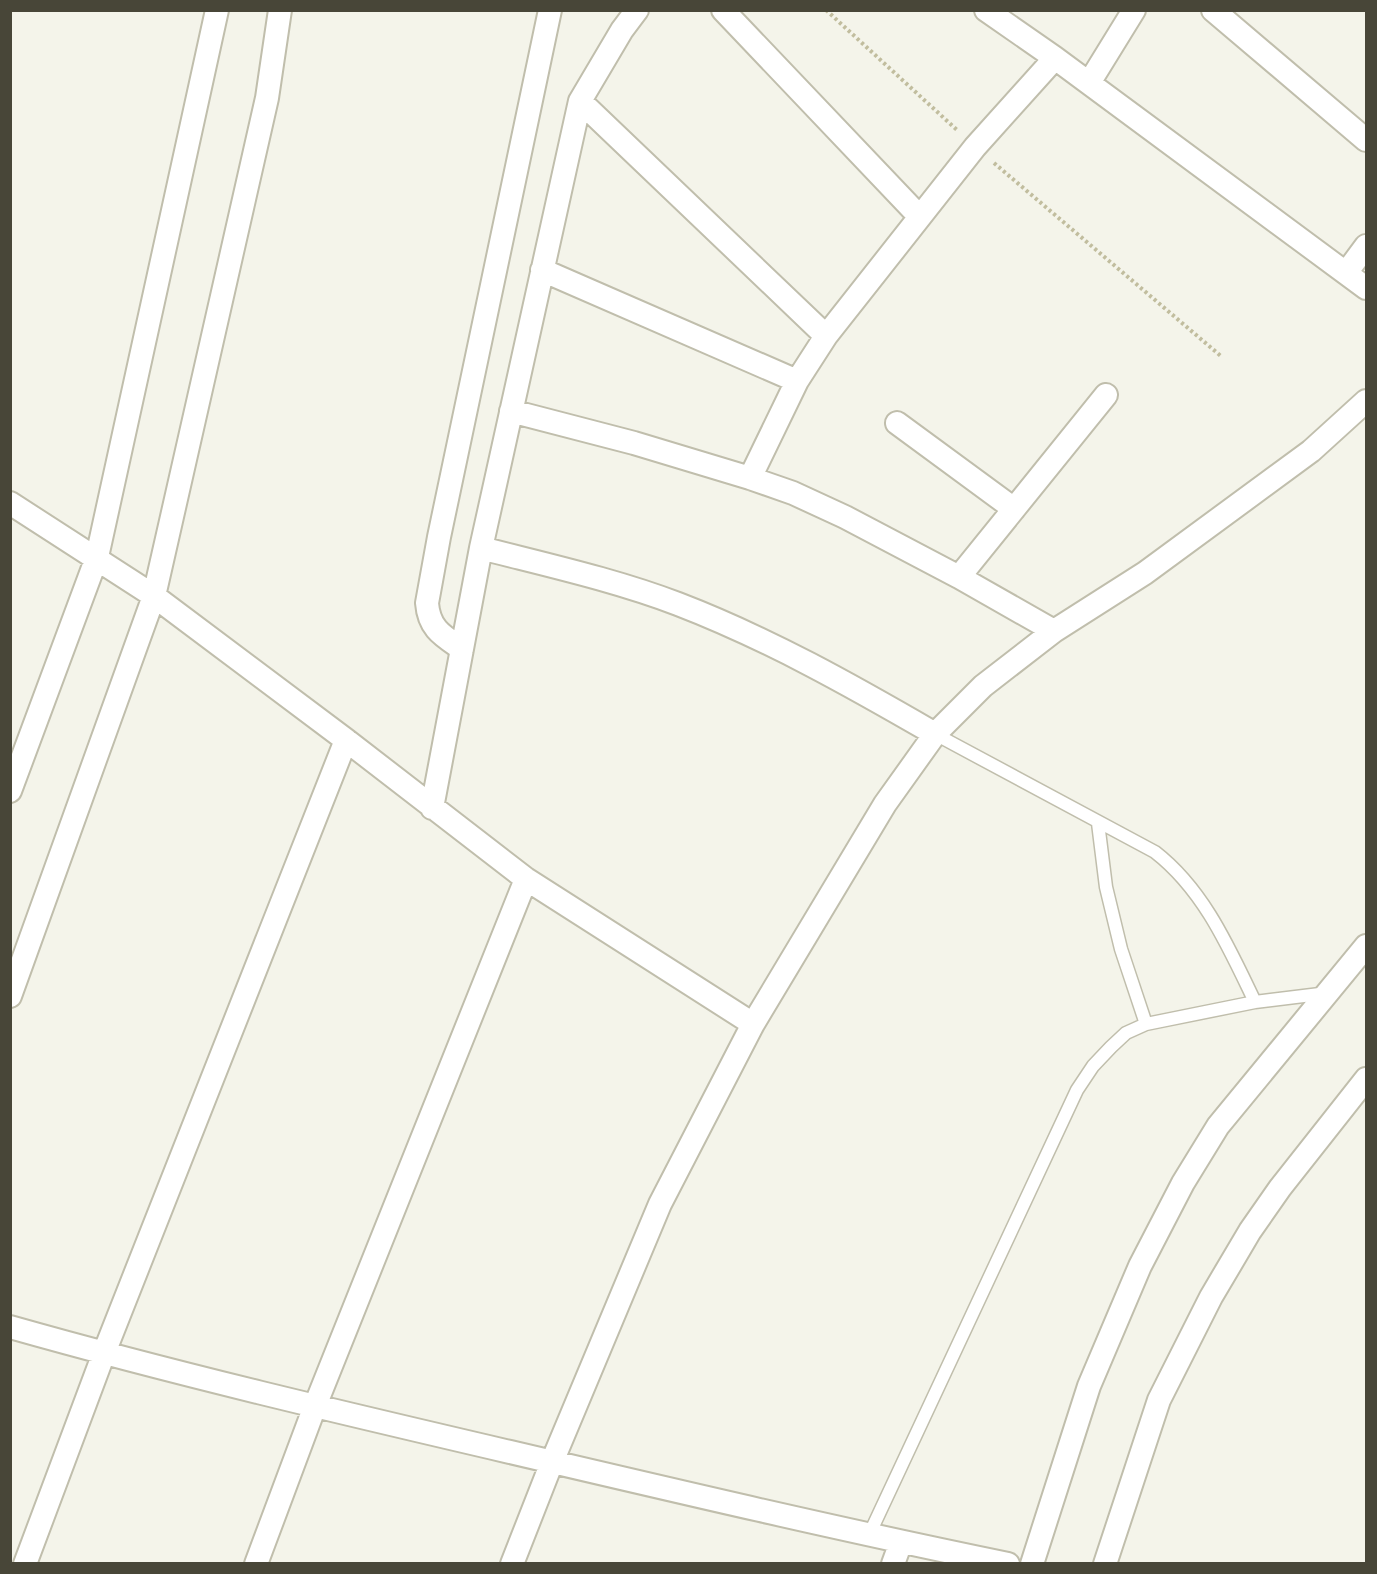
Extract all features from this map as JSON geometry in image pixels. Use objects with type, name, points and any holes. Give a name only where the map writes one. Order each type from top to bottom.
[{"type":"street","points":[[10,791],[97,557],[217,10]]},
{"type":"street","points":[[10,996],[154,596],[267,98],[280,10]]},
{"type":"street","points":[[462,649],[434,628],[428,614],[427,603],[550,10]]},
{"type":"street","points":[[432,808],[481,548],[580,101],[622,30],[637,10]]},
{"type":"street","points":[[723,10],[919,216]]},
{"type":"street","points":[[986,10],[1055,58],[1366,288]]},
{"type":"street","points":[[1089,83],[1134,10]]},
{"type":"street","points":[[1213,10],[1366,140]]},
{"type":"street","points":[[750,478],[797,381],[826,336],[975,147],[1055,58]]},
{"type":"street","points":[[580,101],[826,336]]},
{"type":"street","points":[[1346,273],[1366,246]]},
{"type":"street","points":[[542,270],[797,381]]},
{"type":"street","points":[[959,577],[1106,394]]},
{"type":"street","points":[[512,1563],[660,1204],[753,1024],[885,804],[935,735],[983,686],[1054,631],[1145,573],[1311,451],[1366,401]]},
{"type":"street","points":[[511,411],[634,443],[793,493],[845,517],[959,577],[1054,631]]},
{"type":"street","points":[[897,423],[1014,509]]},
{"type":"street","points":[[10,503],[97,557],[154,596],[526,879],[753,1024]]},
{"type":"street","points":[[481,548],[607,581],[677,604],[786,651],[849,684],[935,735]]},
{"type":"street","points":[[25,1563],[104,1353],[346,740]]},
{"type":"street","points":[[256,1563],[315,1406],[526,879]]},
{"type":"street","points":[[1032,1563],[1089,1386],[1140,1266],[1183,1183],[1218,1126],[1366,946]]},
{"type":"street","points":[[1105,1563],[1159,1400],[1211,1297],[1250,1231],[1280,1188],[1366,1079]]},
{"type":"street","points":[[10,1327],[315,1406],[868,1535],[1008,1563]]},
{"type":"street","points":[[893,1563],[901,1542]]},
{"type":"lane","points":[[935,735],[1155,852],[1172,866],[1195,893],[1215,923],[1255,1002]]},
{"type":"lane","points":[[1098,823],[1106,887],[1121,950],[1146,1024]]},
{"type":"lane","points":[[868,1535],[1077,1090],[1093,1066],[1126,1034],[1146,1024],[1255,1002],[1329,992]]},
{"type":"path","points":[[826,10],[975,147],[1222,357]]}]
